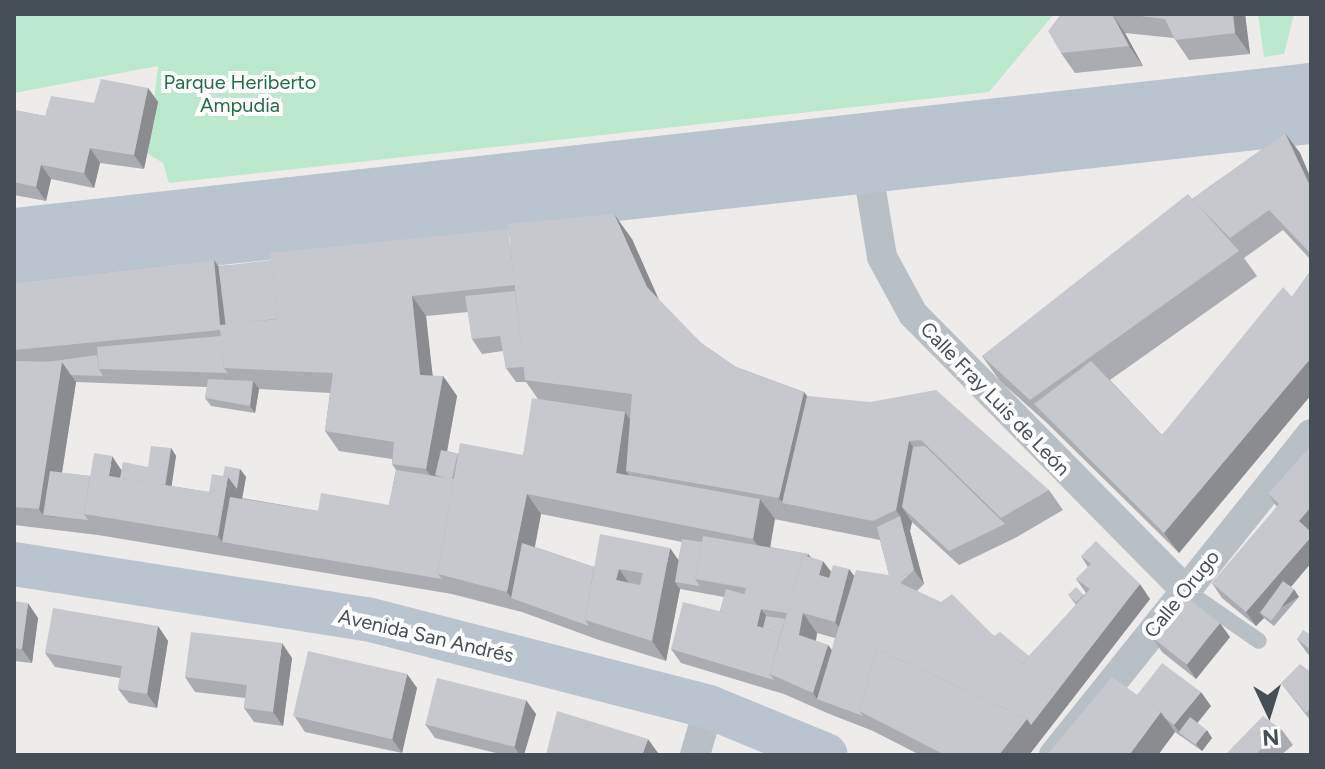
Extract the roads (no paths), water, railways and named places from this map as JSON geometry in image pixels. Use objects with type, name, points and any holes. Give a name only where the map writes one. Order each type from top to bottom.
[{"type":"main road","points":[[14,230],[1311,85]]},
{"type":"main road","points":[[14,266],[1311,122]]},
{"type":"main road","name":"Avenida San Andrés","points":[[14,564],[367,619],[709,707],[826,755]]},
{"type":"street","name":"Calle Fray Luis de León","points":[[868,172],[882,257],[913,314],[1184,589]]},
{"type":"street","name":"Calle Orugo","points":[[1054,755],[1311,434]]},
{"type":"street","points":[[695,755],[709,707]]},
{"type":"lane","points":[[1184,589],[1259,641]]},
{"type":"park label","name":"Parque Heriberto Ampudia","points":[[240,94]]}]
